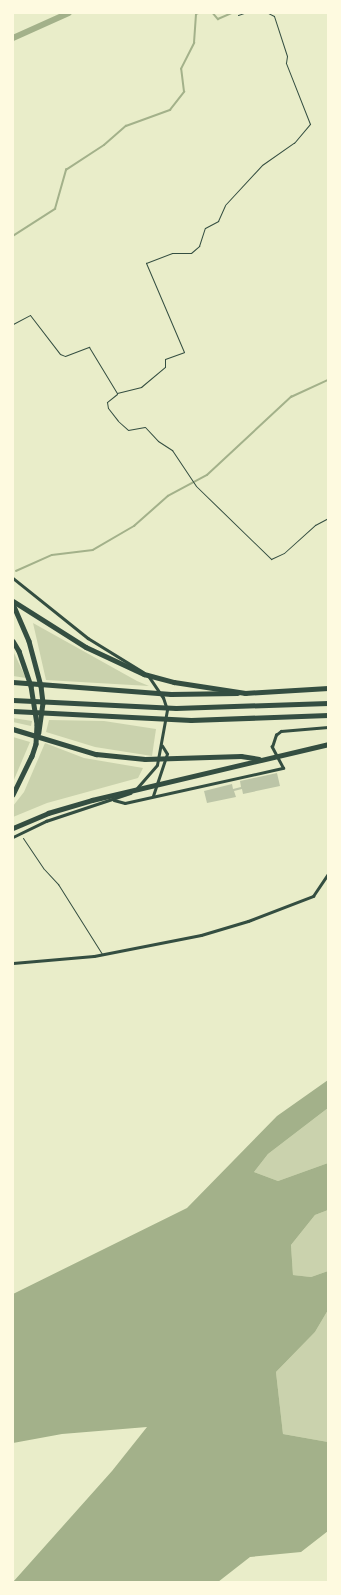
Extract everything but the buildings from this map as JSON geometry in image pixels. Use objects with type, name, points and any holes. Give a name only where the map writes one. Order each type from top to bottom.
[{"type":"highway","points":[[13,601],[86,647],[144,674],[174,682],[245,693]]},
{"type":"highway","points":[[13,604],[29,641],[41,686],[43,703],[36,744],[14,793]]},
{"type":"highway","points":[[13,641],[19,651],[31,686],[36,710],[36,744]]},
{"type":"highway","points":[[13,682],[210,696],[328,688]]},
{"type":"highway","points":[[13,700],[176,708],[328,703]]},
{"type":"highway","points":[[13,711],[191,720],[328,715]]},
{"type":"highway","points":[[13,729],[96,754],[146,759],[241,756],[262,759]]},
{"type":"highway","points":[[13,828],[48,813],[92,800],[328,744]]},
{"type":"street","points":[[13,578],[69,624],[138,667],[152,680],[167,710],[162,746],[157,765],[150,776],[134,791],[114,800],[46,822],[13,837]]},
{"type":"street","points":[[114,800],[125,803],[283,768],[272,747],[276,735],[280,731],[328,727]]},
{"type":"street","points":[[153,796],[168,754],[162,746]]},
{"type":"street","points":[[13,963],[102,954],[201,935],[248,921],[313,896],[328,874]]},
{"type":"lane","points":[[238,15],[244,13]]},
{"type":"lane","points":[[268,13],[274,16],[287,56],[286,63],[310,124],[294,142],[262,165],[225,205],[218,222],[205,228],[199,246],[191,252],[172,252],[146,263],[184,352],[165,359],[165,367],[142,387],[117,393],[107,402],[108,408],[118,421],[128,430],[145,427],[158,441],[172,450],[196,486],[271,559],[284,554],[315,526],[328,518]]},
{"type":"lane","points":[[13,324],[30,315],[60,354],[65,356],[89,347],[117,393]]},
{"type":"lane","points":[[24,838],[44,869],[58,884],[102,954]]},
{"type":"shaded area","points":[[33,623],[137,681],[149,686],[46,680]]},
{"type":"shaded area","points":[[13,651],[26,678],[13,676]]},
{"type":"shaded area","points":[[13,718],[32,721],[31,726],[13,722]]},
{"type":"shaded area","points":[[49,720],[104,721],[156,729],[152,756],[95,747],[46,732]]},
{"type":"shaded area","points":[[13,737],[30,742],[13,782]]},
{"type":"shaded area","points":[[45,743],[84,758],[143,768],[138,778],[47,803],[13,817],[13,806],[24,792]]},
{"type":"shaded area","points":[[328,1080],[328,1108],[268,1154],[254,1172],[278,1181],[328,1163],[328,1210],[315,1215],[291,1245],[293,1275],[311,1277],[328,1271],[328,1310],[315,1332],[276,1372],[283,1434],[328,1442],[328,1531],[301,1552],[250,1557],[218,1582],[13,1582],[112,1471],[147,1427],[62,1434],[13,1443],[13,1294],[187,1208],[277,1116]]},
{"type":"shaded area","points":[[328,1108],[328,1163],[278,1181],[254,1172],[268,1154]]},
{"type":"shaded area","points":[[328,1210],[328,1271],[311,1277],[293,1275],[291,1245],[315,1215]]},
{"type":"shaded area","points":[[328,1310],[328,1442],[283,1434],[276,1372],[315,1332]]},
{"type":"waterway","points":[[13,38],[69,13]]},
{"type":"waterway","points":[[13,236],[55,209],[66,170],[104,145],[126,126],[170,110],[184,92],[181,69],[194,43],[196,14],[199,13]]},
{"type":"waterway","points":[[213,13],[218,19],[232,13]]},
{"type":"waterway","points":[[16,571],[52,555],[93,550],[134,526],[168,496],[207,475],[291,397],[328,380]]}]
